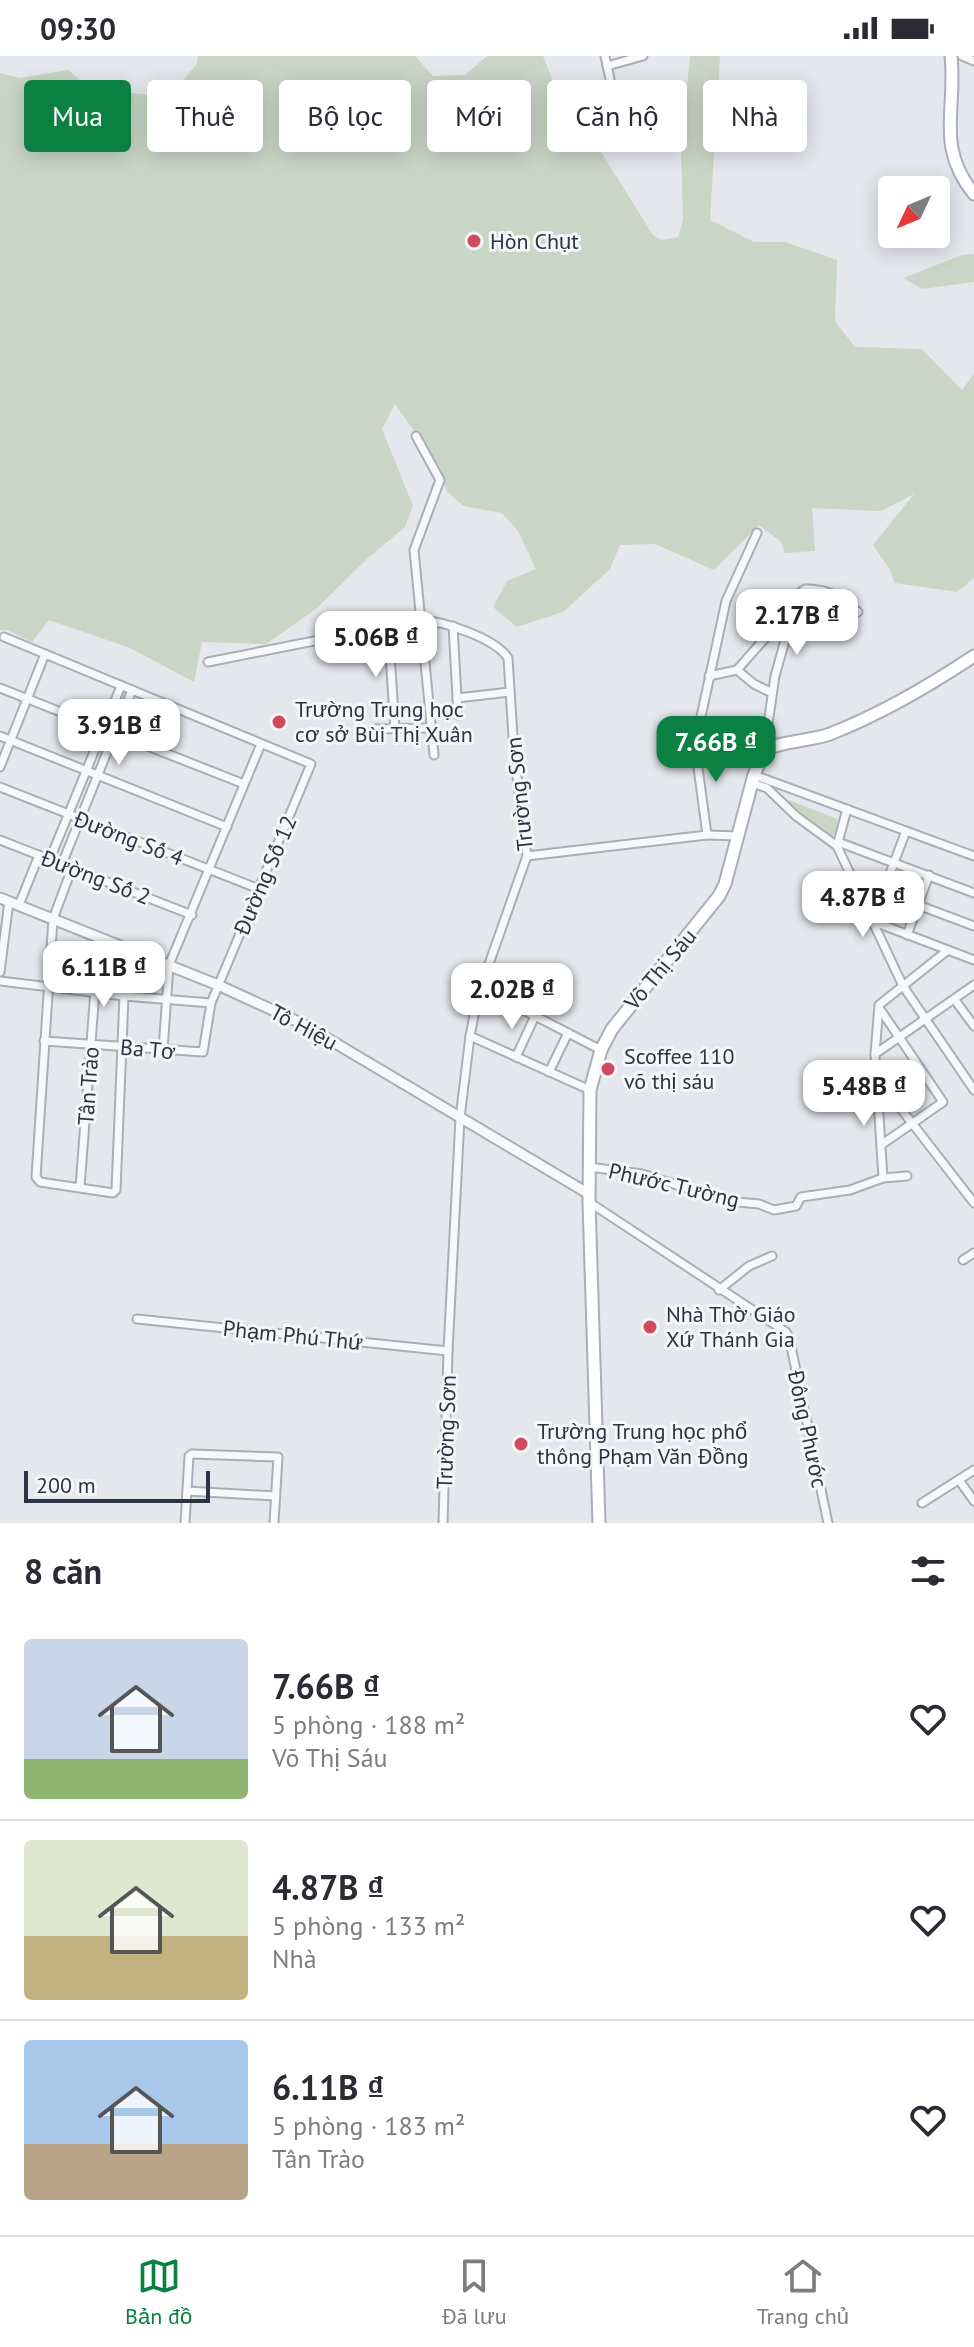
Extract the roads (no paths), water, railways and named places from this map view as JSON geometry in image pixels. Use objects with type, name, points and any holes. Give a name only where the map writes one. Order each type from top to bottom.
[{"type":"main road","points":[[951,56],[954,75],[949,142],[955,161],[974,194]]},
{"type":"main road","points":[[764,751],[776,745],[817,738],[852,724],[913,694],[974,656]]},
{"type":"main road","name":"Võ Thị Sáu","points":[[599,1523],[589,1198],[590,1090],[601,1050],[626,1009],[719,896],[764,751]]},
{"type":"street","points":[[605,56],[610,79]]},
{"type":"street","points":[[607,66],[643,56]]},
{"type":"street","points":[[962,56],[974,61]]},
{"type":"street","points":[[416,436],[440,480],[415,542],[434,755]]},
{"type":"street","points":[[707,835],[697,746],[726,601],[757,533]]},
{"type":"street","points":[[764,751],[772,693],[795,601],[801,590],[835,594],[858,612]]},
{"type":"street","name":"Trường Sơn","points":[[208,662],[420,620],[453,626],[503,651],[508,658],[516,770],[527,856],[478,995],[470,1036],[460,1118],[443,1523]]},
{"type":"street","points":[[709,676],[737,670],[767,636],[772,621],[788,630]]},
{"type":"street","points":[[453,626],[458,715]]},
{"type":"street","points":[[388,627],[395,728]]},
{"type":"street","points":[[4,637],[261,744],[169,965],[163,1050]]},
{"type":"street","points":[[0,767],[45,654]]},
{"type":"street","points":[[737,670],[760,688],[772,693]]},
{"type":"street","points":[[50,859],[121,686]]},
{"type":"street","points":[[0,688],[244,784]]},
{"type":"street","points":[[62,864],[132,690]]},
{"type":"street","points":[[457,698],[510,692]]},
{"type":"street","points":[[375,729],[431,728]]},
{"type":"street","points":[[0,736],[227,827]]},
{"type":"street","name":"Đường Số 12","points":[[203,1052],[211,1003],[311,764],[261,744]]},
{"type":"street","points":[[753,779],[847,809],[974,856]]},
{"type":"street","points":[[753,779],[767,788],[808,827],[838,844],[974,893]]},
{"type":"street","name":"Đường Số 4","points":[[0,787],[259,889]]},
{"type":"street","points":[[847,809],[838,844],[872,921],[903,986],[974,1090]]},
{"type":"street","points":[[872,921],[906,831]]},
{"type":"street","points":[[527,856],[707,835],[739,836]]},
{"type":"street","name":"Đường Số 2","points":[[0,840],[192,915]]},
{"type":"street","points":[[0,972],[2,937],[9,901],[39,855]]},
{"type":"street","points":[[72,868],[53,919],[36,1177],[40,1182],[113,1193],[116,1189],[124,996]]},
{"type":"street","points":[[907,935],[929,875]]},
{"type":"street","name":"Tô Hiệu","points":[[9,901],[218,985],[305,1025],[589,1198]]},
{"type":"street","points":[[918,905],[974,926]]},
{"type":"street","points":[[872,921],[974,960]]},
{"type":"street","name":"Tân Trào","points":[[80,1187],[99,938]]},
{"type":"street","points":[[907,1176],[883,1178],[875,1054],[879,1007],[948,950]]},
{"type":"street","points":[[0,981],[211,1003]]},
{"type":"street","points":[[875,1054],[974,985]]},
{"type":"street","points":[[478,995],[506,1001],[601,1050]]},
{"type":"street","points":[[955,1000],[973,1022]]},
{"type":"street","points":[[879,1007],[898,1039],[943,1100],[881,1145]]},
{"type":"street","points":[[516,1057],[535,1016]]},
{"type":"street","points":[[549,1072],[568,1033]]},
{"type":"street","points":[[470,1036],[590,1090]]},
{"type":"street","name":"Ba Tơ","points":[[44,1041],[203,1052]]},
{"type":"street","points":[[876,1076],[974,1203]]},
{"type":"street","name":"Phước Tường","points":[[589,1167],[642,1174],[727,1201],[759,1204],[774,1210],[789,1209],[800,1202],[801,1197],[850,1190],[883,1178]]},
{"type":"street","name":"Đông Phước","points":[[589,1198],[719,1290],[786,1332],[828,1523]]},
{"type":"street","points":[[963,1260],[974,1253]]},
{"type":"street","points":[[719,1290],[749,1266],[772,1256]]},
{"type":"street","name":"Phạm Phú Thứ","points":[[137,1319],[448,1351]]},
{"type":"street","points":[[185,1523],[189,1456],[192,1454],[278,1457],[274,1523]]},
{"type":"street","points":[[922,1503],[974,1470]]},
{"type":"street","points":[[959,1480],[974,1501]]},
{"type":"street","points":[[187,1491],[275,1496]]},
{"type":"place","name":"Hòn Chụt","points":[[474,241]]},
{"type":"place","name":"Trường Trung học cơ sở Bùi Thị Xuân","points":[[279,722]]},
{"type":"place","name":"Scoffee 110 võ thị sáu","points":[[608,1069]]},
{"type":"place","name":"Nhà Thờ Giáo Xứ Thánh Gia","points":[[650,1327]]},
{"type":"place","name":"Trường Trung học phổ thông Phạm Văn Đồng","points":[[521,1444]]}]
